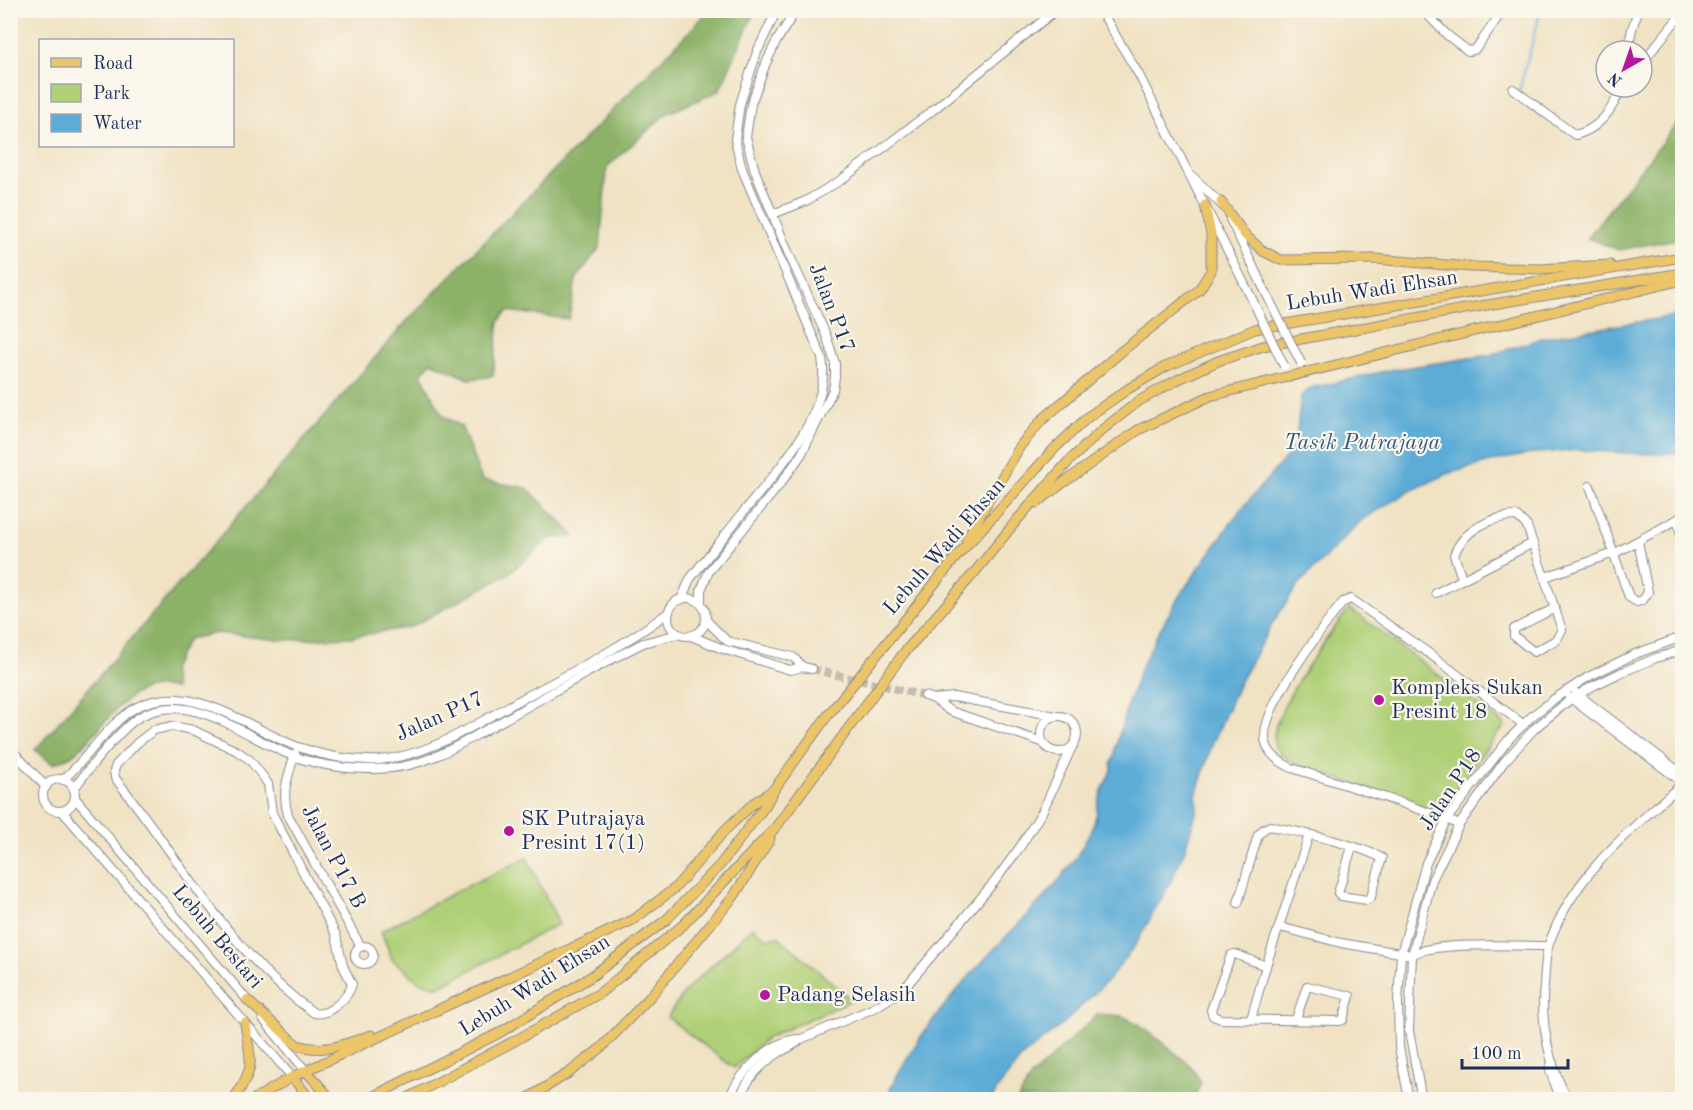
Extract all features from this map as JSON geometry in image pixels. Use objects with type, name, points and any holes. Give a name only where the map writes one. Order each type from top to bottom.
[{"type":"main road","points":[[1221,202],[1245,235],[1263,251],[1281,260],[1375,259],[1470,267],[1539,269],[1662,261]]},
{"type":"main road","points":[[957,556],[1020,446],[1042,420],[1199,290],[1211,271],[1211,234],[1205,205]]},
{"type":"main road","name":"Lebuh Wadi Ehsan","points":[[366,1100],[499,1033],[592,976],[666,920],[720,865],[765,806],[774,788],[828,715],[957,556],[1054,449],[1089,416],[1128,389],[1165,367],[1255,328],[1683,257]]},
{"type":"main road","name":"Lebuh Wadi Ehsan","points":[[404,1100],[600,993],[683,926],[776,826],[903,654],[1017,520],[1068,462],[1102,430],[1139,401],[1218,361],[1263,346],[1481,306],[1683,273]]},
{"type":"main road","points":[[1017,520],[1063,483],[1138,430],[1210,396],[1683,280]]},
{"type":"main road","points":[[253,1100],[292,1077],[633,920],[675,888],[726,830],[755,802],[774,788]]},
{"type":"main road","points":[[525,1100],[570,1072],[602,1048],[648,999],[734,896],[762,854],[776,826]]},
{"type":"main road","points":[[247,1000],[297,1045],[315,1049],[338,1048],[450,1006]]},
{"type":"main road","points":[[233,1100],[251,1067],[251,1053],[245,1023]]},
{"type":"main road","name":"Lebuh Bestari","points":[[306,1071],[332,1100]]},
{"type":"main road","name":"Lebuh Bestari","points":[[292,1077],[308,1096]]},
{"type":"street","name":"Jalan P17","points":[[681,600],[690,579],[795,447],[817,401],[823,382],[822,358],[742,169],[735,139],[746,81],[768,26],[777,10]]},
{"type":"street","name":"Jalan P17","points":[[701,604],[701,590],[709,572],[791,471],[833,390],[835,377],[831,349],[755,171],[746,137],[751,104],[766,63],[776,42],[798,10]]},
{"type":"street","points":[[773,214],[806,201],[841,180],[933,110],[1056,10]]},
{"type":"street","points":[[1099,10],[1139,75],[1290,377]]},
{"type":"street","points":[[1423,10],[1447,35],[1468,51],[1478,46],[1503,10]]},
{"type":"street","points":[[1630,39],[1638,10]]},
{"type":"street","points":[[1654,48],[1683,13]]},
{"type":"street","points":[[1513,88],[1575,135],[1591,130],[1598,124],[1615,99]]},
{"type":"street","points":[[735,139],[746,137]]},
{"type":"street","points":[[1190,174],[1221,202],[1306,373]]},
{"type":"street","points":[[1590,486],[1629,597],[1637,602],[1643,600],[1648,592],[1638,542]]},
{"type":"street","points":[[1462,578],[1454,552],[1470,531],[1481,525],[1517,516],[1525,522],[1545,577],[1555,608],[1562,630],[1556,640],[1534,652],[1514,636],[1514,628],[1555,608]]},
{"type":"street","points":[[1545,577],[1612,554],[1680,518],[1683,542]]},
{"type":"street","points":[[1436,593],[1533,543]]},
{"type":"street","points":[[1459,825],[1448,819],[1283,764],[1265,741],[1268,722],[1297,663],[1343,602],[1351,599],[1430,654],[1524,725]]},
{"type":"street","points":[[691,636],[701,630],[706,620],[705,612],[701,604],[694,600],[681,600],[674,604],[669,612],[670,624],[678,634],[691,636],[723,649],[790,670],[807,668],[793,657],[727,640],[706,620]]},
{"type":"street","name":"Jalan P17","points":[[63,780],[119,720],[138,707],[155,700],[183,698],[197,701],[298,747],[319,754],[350,759],[379,760],[420,750],[451,737],[626,643],[669,612]]},
{"type":"street","name":"Jalan P17","points":[[74,789],[134,720],[153,710],[167,708],[200,711],[295,756],[321,764],[358,769],[391,768],[424,760],[445,752],[620,654],[643,644],[678,634]]},
{"type":"street","name":"Jalan P18","points":[[1409,1100],[1399,1047],[1398,1001],[1401,954],[1426,863],[1448,819],[1489,763],[1524,725],[1567,690],[1635,654],[1683,637]]},
{"type":"street","name":"Jalan P18","points":[[1422,1100],[1409,1031],[1412,955],[1432,880],[1459,825],[1504,762],[1535,728],[1575,697],[1620,673],[1683,650]]},
{"type":"street","points":[[1567,690],[1683,783],[1631,829],[1596,866],[1564,908],[1548,946],[1543,999],[1544,1029],[1553,1063],[1568,1100]]},
{"type":"street","points":[[924,696],[934,699],[950,711],[1042,742],[1057,758],[1061,769]]},
{"type":"street","points":[[739,1100],[745,1084],[758,1069],[801,1039],[874,1008],[902,991],[1006,868],[1042,812],[1077,733],[1074,723],[1065,717],[954,697],[934,699]]},
{"type":"street","points":[[1575,697],[1683,774]]},
{"type":"street","points":[[1042,742],[1043,725],[1046,720],[1056,716]]},
{"type":"street","points":[[162,727],[189,728],[237,751],[250,760],[268,784],[272,813],[336,935],[341,958],[352,984],[350,990],[329,1011],[322,1014],[314,1013],[255,960],[203,898],[115,778],[114,768],[145,736],[162,727]]},
{"type":"street","name":"Jalan P17 B","points":[[298,747],[284,792],[288,815],[361,947]]},
{"type":"street","points":[[1049,749],[1063,752],[1072,747]]},
{"type":"street","points":[[10,748],[46,787]]},
{"type":"street","points":[[54,781],[67,782],[74,789],[73,804],[62,811],[54,810],[46,803],[44,796],[46,787],[54,781]]},
{"type":"street","name":"Lebuh Bestari","points":[[75,798],[306,1071]]},
{"type":"street","name":"Lebuh Bestari","points":[[62,811],[292,1077]]},
{"type":"street","points":[[1238,903],[1261,832],[1270,826],[1352,847],[1382,858],[1371,897],[1367,900],[1341,896],[1338,892],[1352,847]]},
{"type":"street","points":[[1251,1019],[1266,966],[1310,835]]},
{"type":"street","points":[[301,868],[314,861]]},
{"type":"street","points":[[1280,927],[1341,944],[1412,955],[1419,950],[1447,946],[1548,946]]},
{"type":"street","points":[[361,947],[370,948],[373,953],[368,963],[363,963],[356,956],[357,950],[361,947]]},
{"type":"street","points":[[1266,966],[1235,954],[1231,955],[1212,1010],[1213,1016],[1216,1018],[1343,1020],[1350,996],[1307,986],[1296,1019]]},
{"type":"street","points":[[341,958],[356,956]]},
{"type":"street","points":[[729,1100],[737,1081],[760,1058],[776,1046],[793,1039],[801,1039]]},
{"type":"street","points":[[1553,1063],[1550,1071],[1561,1100]]},
{"type":"green space","points":[[709,11],[755,11],[719,91],[666,114],[607,167],[600,247],[576,279],[569,319],[507,311],[499,321],[493,376],[469,379],[431,362],[421,374],[443,416],[461,426],[482,480],[527,488],[575,536],[549,539],[507,575],[411,627],[351,637],[282,640],[217,633],[188,639],[172,669],[175,689],[158,687],[143,690],[129,698],[83,746],[71,756],[53,764],[35,750],[406,322]]},
{"type":"green space","points":[[1682,117],[1682,238],[1619,250],[1587,238]]},
{"type":"green space","name":"Kompleks Sukan Presint 18","points":[[1349,608],[1505,725],[1438,813],[1301,766],[1283,755],[1275,746],[1274,733],[1289,697],[1315,655]]},
{"type":"green space","points":[[527,858],[559,924],[438,987],[418,981],[392,959],[381,931]]},
{"type":"green space","name":"Padang Selasih","points":[[753,927],[767,939],[778,936],[852,1000],[767,1038],[734,1068],[667,1017],[687,989]]},
{"type":"green space","points":[[1098,1014],[1122,1016],[1140,1025],[1190,1065],[1201,1082],[1194,1099],[1018,1099],[1031,1077]]},
{"type":"water","name":"Tasik Putrajaya","points":[[1682,315],[1682,453],[1640,454],[1578,450],[1536,453],[1494,461],[1447,474],[1406,493],[1362,520],[1299,584],[1274,621],[1239,683],[1212,745],[1196,795],[1198,806],[1184,852],[1171,881],[1136,944],[1109,979],[1064,1023],[1023,1056],[992,1099],[886,1099],[908,1056],[937,1014],[970,975],[1051,889],[1082,848],[1093,826],[1099,799],[1112,769],[1111,764],[1128,702],[1142,665],[1180,595],[1238,513],[1295,447],[1301,396],[1311,388],[1390,370],[1490,355],[1545,337]]},
{"type":"waterway","points":[[1519,91],[1541,10]]},
{"type":"tunnel","points":[[812,669],[925,696]]},
{"type":"place","name":"Kompleks Sukan Presint 18","points":[[1379,700]]},
{"type":"place","name":"SK Putrajaya Presint 17(1)","points":[[509,831]]},
{"type":"place","name":"Padang Selasih","points":[[765,995]]}]
